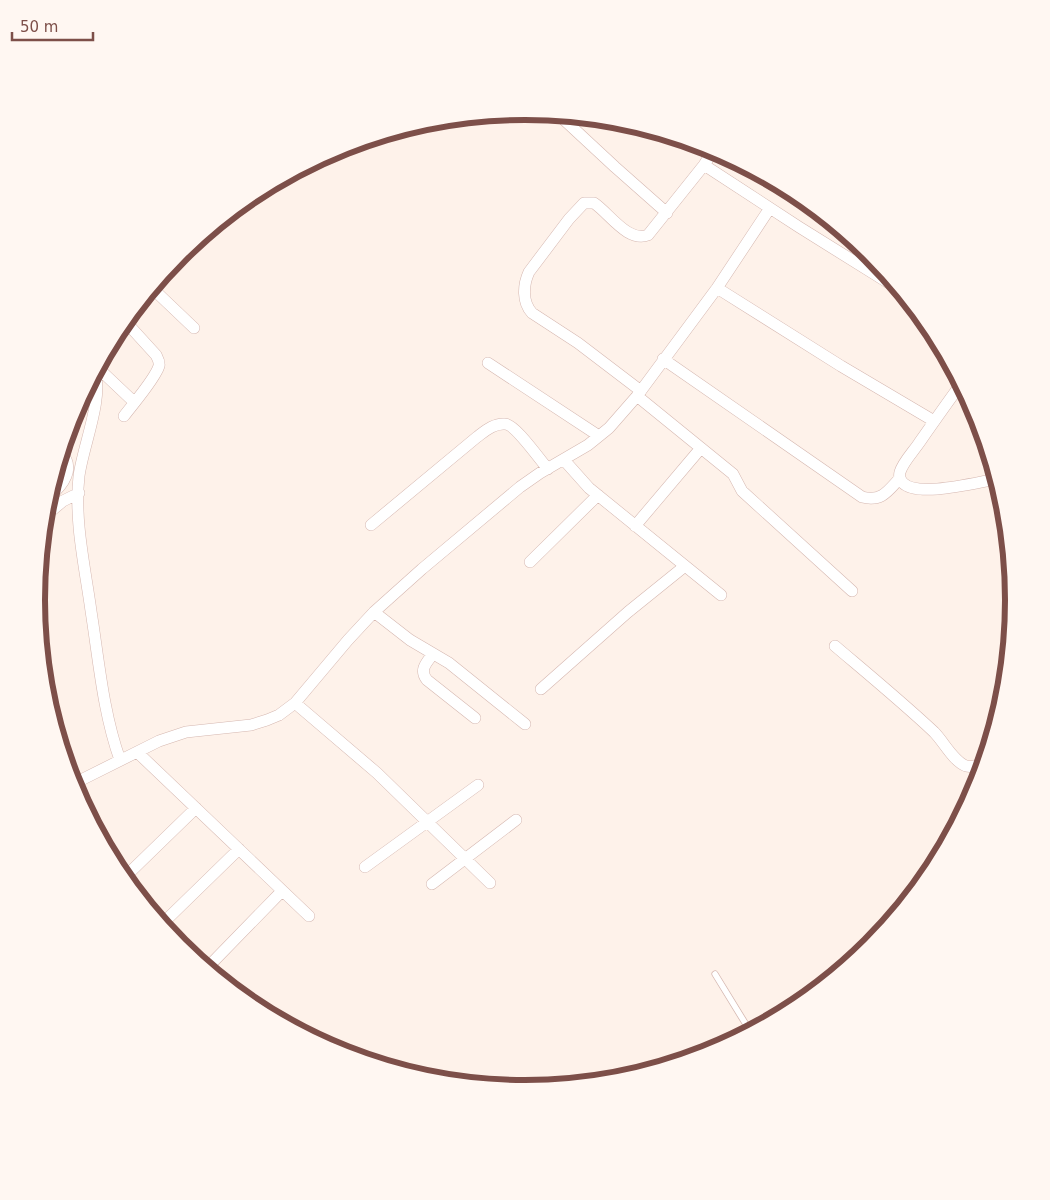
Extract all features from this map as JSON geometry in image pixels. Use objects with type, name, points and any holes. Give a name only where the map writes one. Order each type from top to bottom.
[{"type":"street","points":[[567,122],[667,213]]},
{"type":"street","points":[[709,157],[652,231],[642,237],[629,232],[594,203],[584,203],[569,219],[529,272],[524,284],[525,302],[532,313],[578,343],[732,474],[742,491],[852,592]]},
{"type":"street","points":[[704,165],[880,278]]},
{"type":"street","points":[[80,780],[137,752],[186,732],[251,724],[267,720],[279,715],[295,703],[374,612],[468,529],[520,487],[588,445],[609,428],[639,393],[717,288],[770,208]]},
{"type":"street","points":[[857,264],[861,258]]},
{"type":"street","points":[[717,288],[841,366],[934,421]]},
{"type":"street","points":[[157,293],[194,328]]},
{"type":"street","points":[[124,416],[155,374],[159,365],[159,360],[130,328]]},
{"type":"street","points":[[663,359],[862,497],[875,499],[882,496],[900,478]]},
{"type":"street","points":[[488,363],[599,436]]},
{"type":"street","points":[[103,372],[134,402]]},
{"type":"street","points":[[97,385],[79,476],[82,545],[107,719],[120,760]]},
{"type":"street","points":[[956,391],[908,458],[900,472],[900,478],[903,483],[911,487],[923,489],[967,485],[990,480]]},
{"type":"street","points":[[371,526],[477,437],[496,425],[504,424],[513,428],[548,469]]},
{"type":"street","points":[[636,526],[701,448]]},
{"type":"street","points":[[58,490],[67,474],[66,459]]},
{"type":"street","points":[[564,460],[598,495],[721,595]]},
{"type":"street","points":[[53,509],[79,493]]},
{"type":"street","points":[[530,562],[598,495]]},
{"type":"street","points":[[55,501],[59,505]]},
{"type":"street","points":[[541,689],[621,618],[685,566]]},
{"type":"street","points":[[374,612],[410,640],[449,663],[525,724]]},
{"type":"street","points":[[835,646],[935,734],[956,758],[966,766],[976,765]]},
{"type":"street","points":[[433,654],[422,669],[423,675],[475,718]]},
{"type":"street","points":[[295,703],[377,772],[490,883]]},
{"type":"street","points":[[137,752],[309,916]]},
{"type":"street","points":[[365,867],[478,785]]},
{"type":"street","points":[[130,872],[196,808]]},
{"type":"street","points":[[432,884],[516,820]]},
{"type":"street","points":[[167,919],[239,849]]},
{"type":"street","points":[[212,963],[282,891]]},
{"type":"lane","points":[[715,974],[746,1025]]}]
